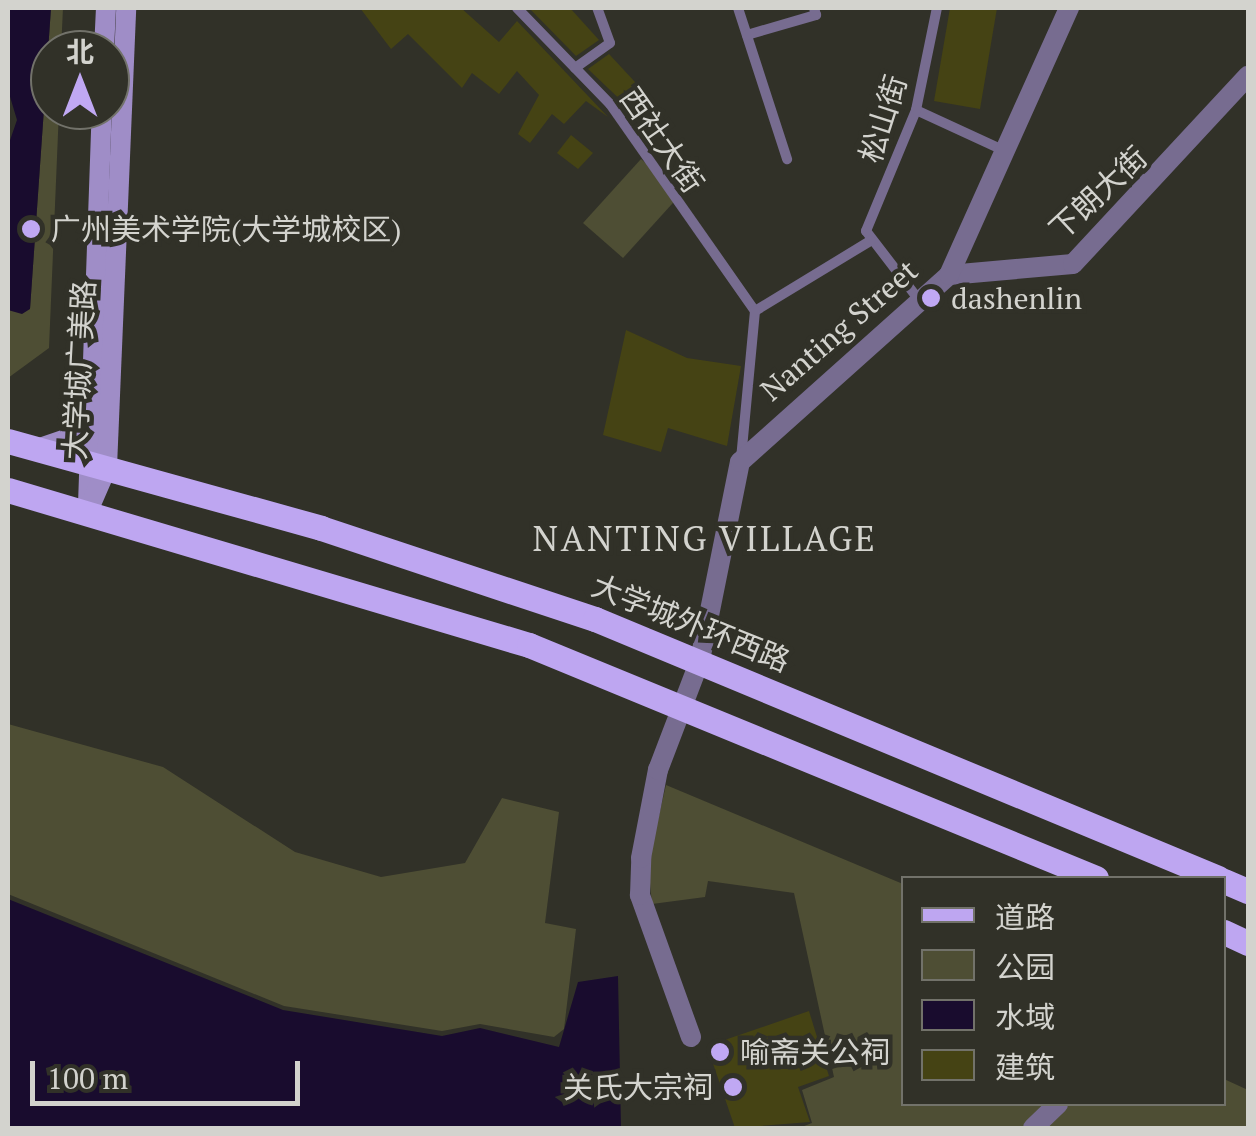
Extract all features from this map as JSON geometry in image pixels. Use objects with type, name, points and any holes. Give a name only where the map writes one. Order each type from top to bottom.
[{"type":"main road","name":"大学城广美路","points":[[88,512],[96,465],[126,8]]},
{"type":"main road","name":"大学城广美路","points":[[100,411],[102,130]]},
{"type":"main road","points":[[37,448],[69,438],[100,411],[123,455],[144,476],[122,483],[115,498],[131,524]]},
{"type":"main road","name":"大学城外环西路","points":[[8,441],[144,476],[405,554],[700,660],[1212,876]]},
{"type":"main road","points":[[8,490],[390,598],[685,706],[1091,876]]},
{"type":"street","name":"Nanting Street","points":[[740,462],[949,275],[1069,8]]},
{"type":"street","name":"下朗大街","points":[[949,275],[1074,264],[1248,76]]},
{"type":"street","points":[[691,1037],[640,895],[658,770],[700,660],[740,462]]},
{"type":"street","points":[[1033,1128],[1056,1106]]},
{"type":"lane","name":"西社大街","points":[[517,8],[610,104],[755,311]]},
{"type":"lane","points":[[575,68],[610,43],[596,8]]},
{"type":"lane","points":[[738,8],[787,158]]},
{"type":"lane","points":[[746,35],[816,15],[814,8]]},
{"type":"lane","name":"松山街","points":[[870,241],[866,231],[916,110],[937,8]]},
{"type":"lane","points":[[916,110],[1005,151]]},
{"type":"lane","points":[[740,462],[755,311],[870,241],[919,300]]},
{"type":"green space","points":[[51,8],[63,8],[62,30],[49,30]]},
{"type":"green space","points":[[42,130],[58,130],[49,348],[8,378],[8,310],[30,309]]},
{"type":"green space","points":[[641,159],[681,194],[623,258],[583,223]]},
{"type":"green space","points":[[8,724],[163,767],[295,852],[381,877],[465,863],[502,798],[559,812],[545,923],[576,929],[564,1029],[554,1037],[480,1024],[442,1031],[284,1006],[8,894]]},
{"type":"green space","points":[[666,785],[901,883],[901,1106],[1045,1106],[1023,1128],[799,1128],[812,1123],[802,1090],[834,1077],[794,893],[708,881],[705,897],[652,904],[648,863]]},
{"type":"green space","points":[[1226,1080],[1248,1090],[1248,1128],[1043,1128],[1066,1106],[1226,1106]]},
{"type":"water","points":[[8,8],[51,8],[49,30],[30,30],[30,130],[42,130],[30,309],[22,314],[8,310],[8,146],[17,120],[8,90]]},
{"type":"water","points":[[8,899],[283,1010],[442,1036],[480,1028],[559,1047],[578,982],[618,976],[621,1128],[8,1128]]},
{"type":"building","points":[[360,8],[461,8],[499,42],[517,21],[608,117],[586,101],[564,124],[552,114],[530,143],[518,134],[539,95],[517,71],[499,94],[472,73],[462,88],[408,34],[391,49]]},
{"type":"building","points":[[529,8],[570,8],[599,40],[576,56]]},
{"type":"building","points":[[950,8],[997,8],[980,109],[934,101]]},
{"type":"building","points":[[609,54],[648,96],[630,109],[588,69]]},
{"type":"building","points":[[571,135],[593,153],[578,169],[557,153]]},
{"type":"building","points":[[626,330],[687,358],[741,366],[727,446],[668,428],[661,452],[603,435]]},
{"type":"building","points":[[809,1011],[829,1076],[798,1087],[810,1122],[735,1128],[707,1046]]},
{"type":"place","name":"广州美术学院(大学城校区)","points":[[31,229]]},
{"type":"place","name":"dashenlin","points":[[931,298]]},
{"type":"place","name":"喻斋关公祠","points":[[720,1052]]},
{"type":"place","name":"关氏大宗祠","points":[[733,1087]]},
{"type":"district","name":"NANTING VILLAGE","points":[[705,538]]}]
